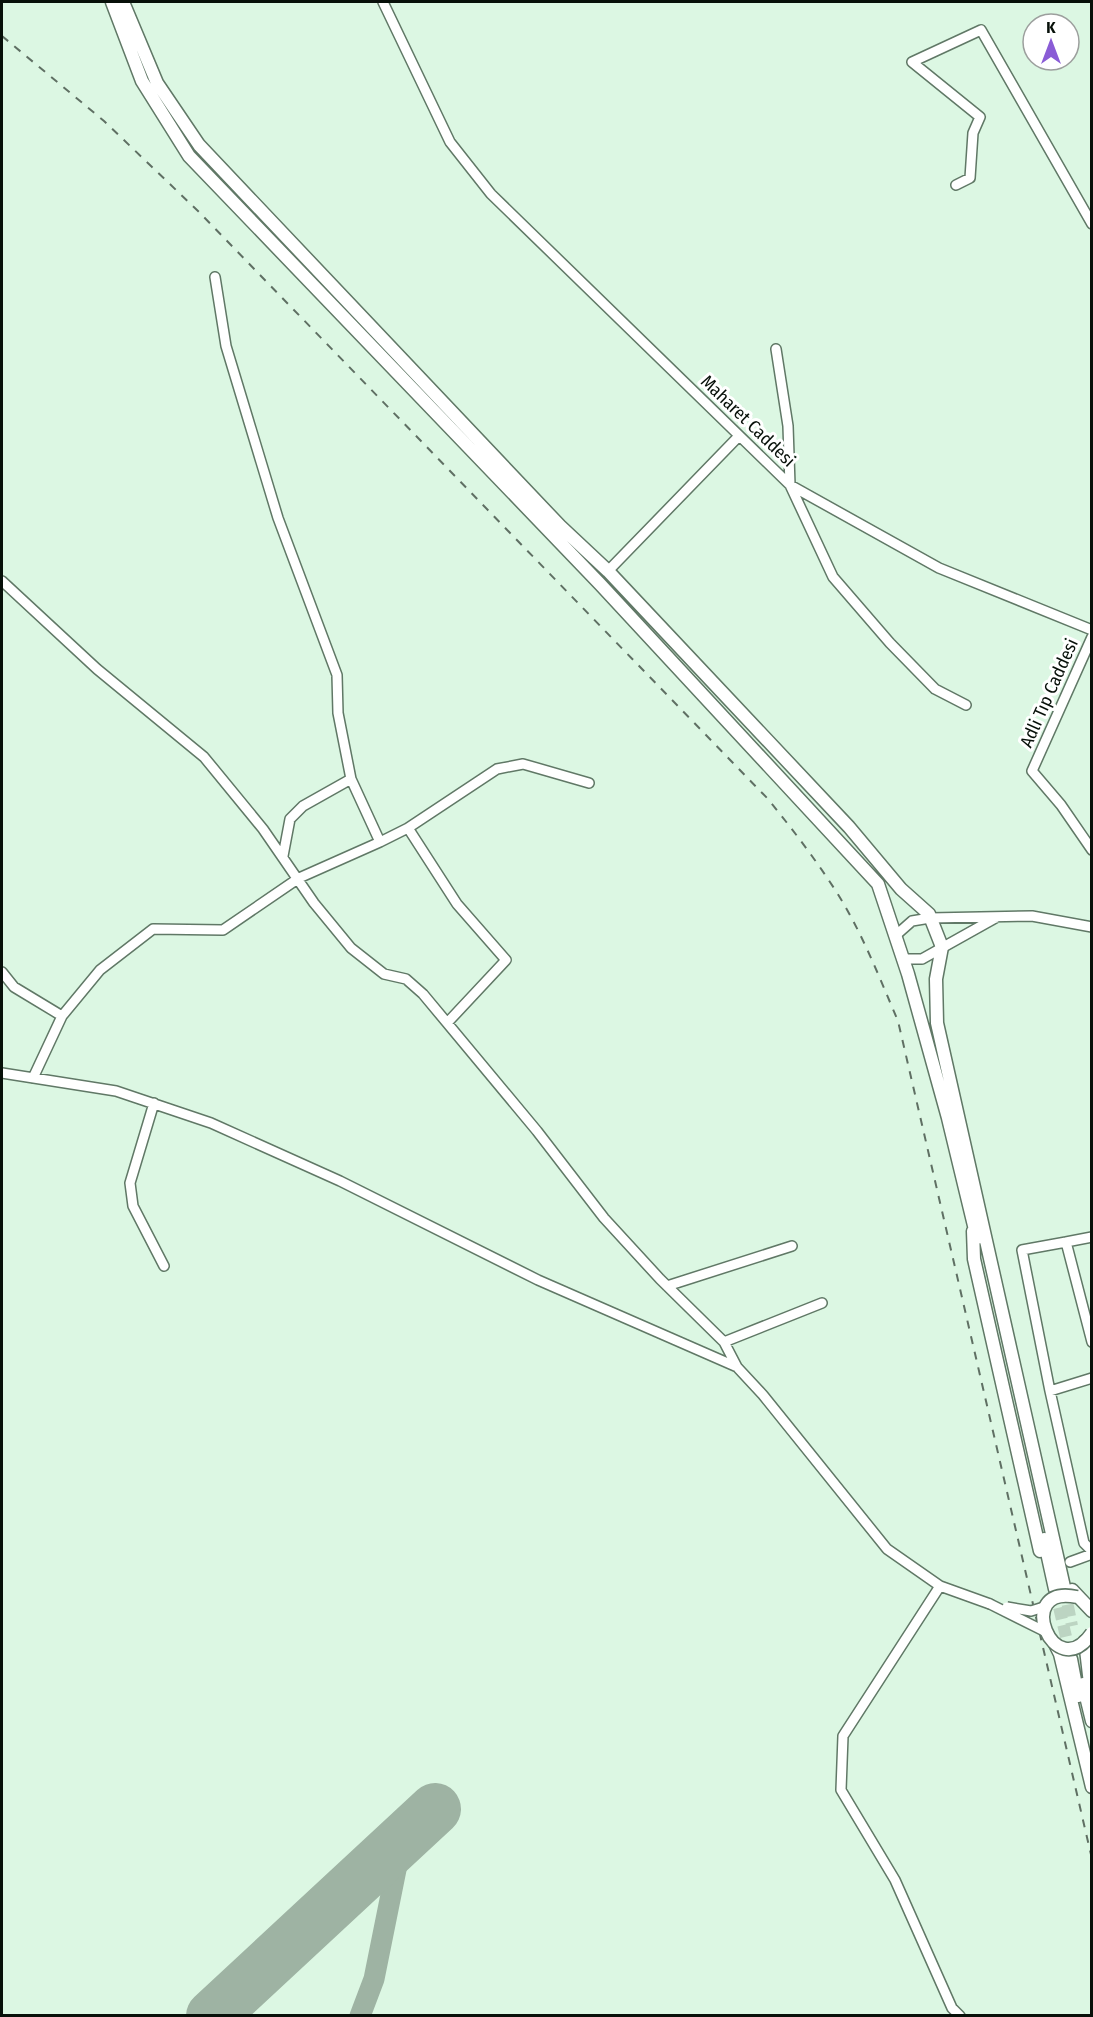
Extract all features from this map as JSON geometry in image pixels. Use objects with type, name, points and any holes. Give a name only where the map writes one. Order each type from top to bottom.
[{"type":"main road","points":[[112,2],[142,81],[189,156],[600,584],[878,884],[903,958],[977,1223],[998,1264],[1068,1567],[1077,1597],[1092,1611]]},
{"type":"main road","points":[[123,2],[157,83],[200,145],[560,526],[608,571],[849,827],[901,889],[930,918],[942,947],[936,979],[937,1023],[1002,1340],[1059,1588]]},
{"type":"main road","points":[[977,1223],[974,1259],[1044,1569],[1048,1605]]},
{"type":"main road","points":[[1077,1597],[1061,1596],[1048,1605],[1043,1614],[1044,1631],[1055,1644],[1062,1664],[1092,1787]]},
{"type":"main road","points":[[1055,1644],[1072,1647],[1089,1638],[1092,1693]]},
{"type":"main road","points":[[1092,1721],[1074,1658],[1092,1759]]},
{"type":"street","name":"Maharet Caddesi","points":[[383,2],[450,142],[491,194],[790,485],[939,568],[1092,630]]},
{"type":"street","points":[[956,185],[970,178],[973,133],[980,117],[912,62],[981,30],[1092,224]]},
{"type":"street","points":[[215,277],[226,346],[278,518],[337,675],[338,713],[351,780],[380,842]]},
{"type":"street","points":[[776,349],[788,426],[790,485],[833,577],[890,643],[935,689],[966,705]]},
{"type":"street","points":[[608,571],[739,436]]},
{"type":"street","points":[[2,581],[97,669],[204,757],[283,856],[314,903],[351,948],[384,974],[406,979],[448,1022],[604,1218],[667,1286],[724,1342],[737,1367],[763,1395],[887,1549],[940,1586],[990,1604],[1044,1631]]},
{"type":"street","name":"Adli Tıp Caddesi","points":[[1091,849],[1061,805],[1032,771],[1092,637]]},
{"type":"street","points":[[33,1078],[62,1016],[100,970],[153,929],[224,930],[299,878],[408,828],[497,769],[523,764],[589,783]]},
{"type":"street","points":[[283,856],[290,819],[303,806],[351,780]]},
{"type":"street","points":[[408,828],[457,904],[506,960],[448,1022]]},
{"type":"street","points":[[903,958],[922,959],[1000,916]]},
{"type":"street","points":[[895,936],[912,921],[930,918],[1032,916],[1092,927]]},
{"type":"street","points":[[2,972],[14,987],[62,1016]]},
{"type":"street","points":[[2,1073],[116,1090],[211,1123],[340,1181],[538,1280],[737,1367]]},
{"type":"street","points":[[154,1103],[130,1183],[134,1206],[164,1266]]},
{"type":"street","points":[[1068,1567],[1092,1552],[1084,1543],[1022,1250],[1092,1237]]},
{"type":"street","points":[[1066,1242],[1092,1342]]},
{"type":"street","points":[[667,1286],[792,1246]]},
{"type":"street","points":[[724,1342],[822,1304]]},
{"type":"street","points":[[1050,1391],[1092,1378]]},
{"type":"street","points":[[940,1586],[843,1736],[841,1790],[895,1880],[952,2008],[960,2016]]},
{"type":"street","points":[[990,1604],[1030,1611],[1048,1605]]},
{"type":"taxiway","points":[[360,2016],[374,1979],[402,1840]]},
{"type":"runway","points":[[212,2016],[435,1809]]},
{"type":"tunnel","points":[[1064,1587],[1072,1626]]},
{"type":"tunnel","points":[[1055,1590],[1071,1658]]},
{"type":"railway","points":[[2,36],[104,121],[198,211],[768,799],[805,846],[848,911],[898,1021],[1092,1859]]}]
